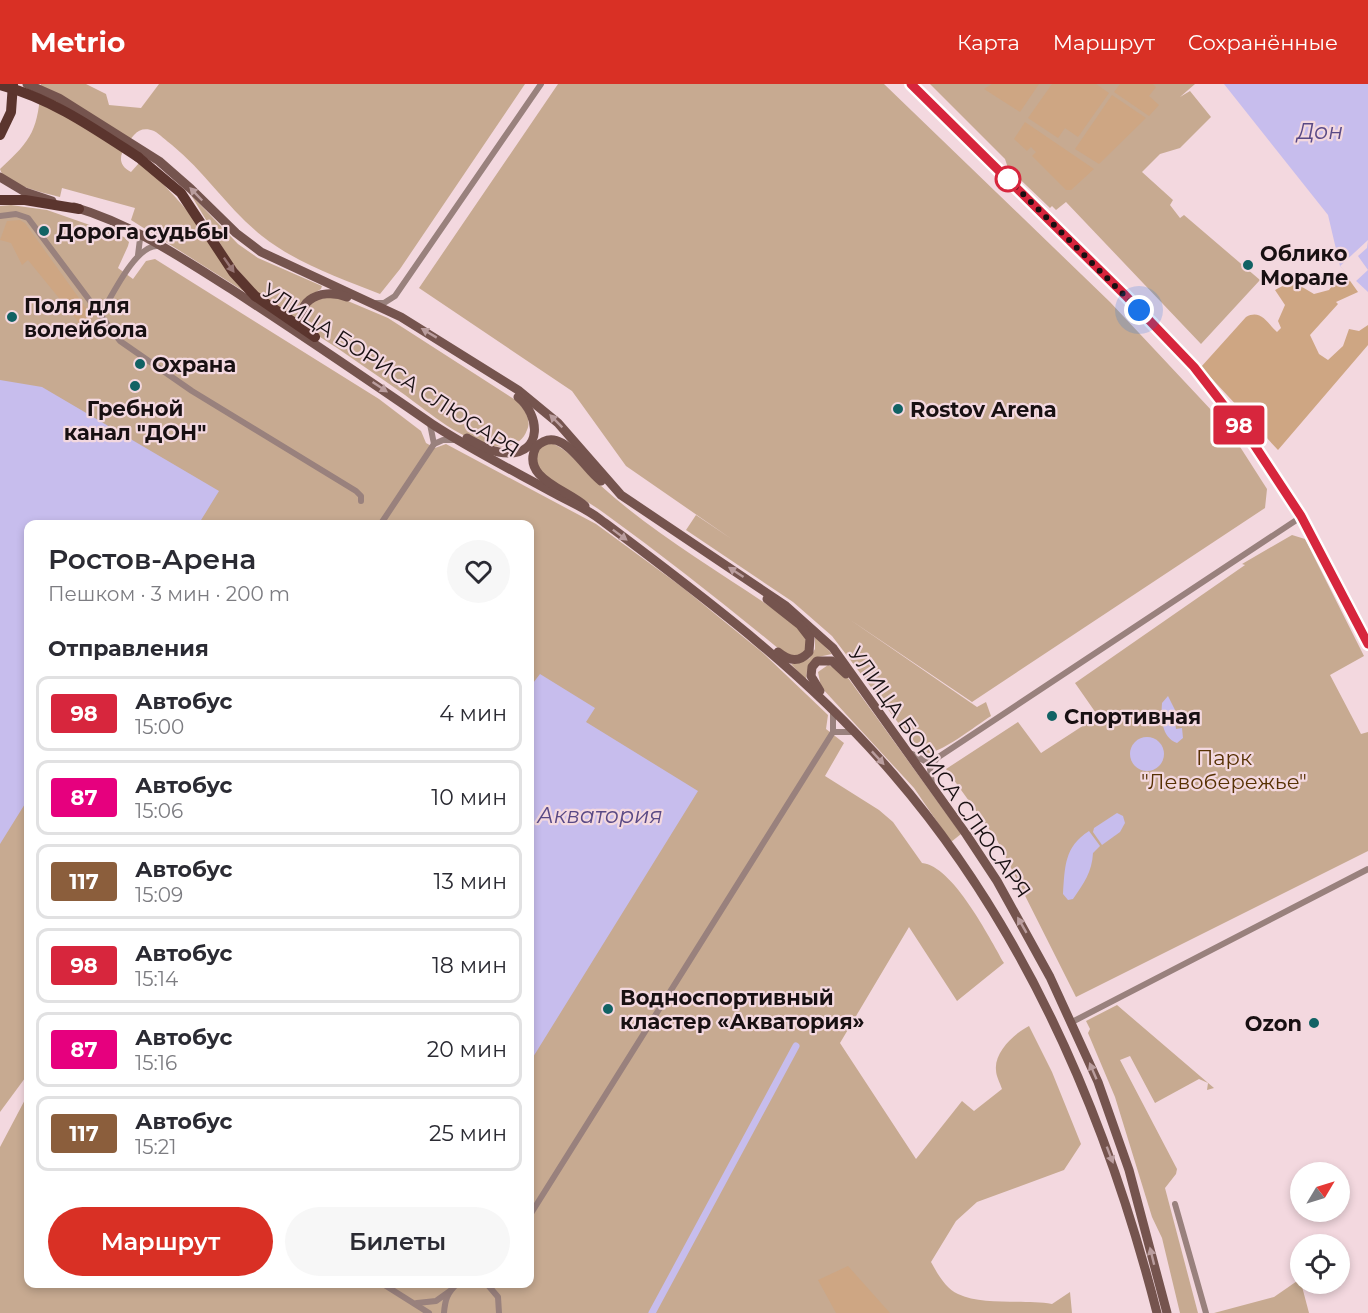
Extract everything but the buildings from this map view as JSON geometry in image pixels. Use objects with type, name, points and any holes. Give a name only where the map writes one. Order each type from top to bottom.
[{"type":"main road","points":[[0,135],[11,112],[13,84]]},
{"type":"main road","name":"УЛИЦА БОРИСА СЛЮСАРЯ","points":[[27,84],[58,98],[177,176],[250,245],[291,268],[375,304],[518,390],[546,412],[621,495],[766,592],[821,636],[844,661],[966,834],[1014,910],[1050,977],[1098,1082],[1129,1170],[1167,1313]]},
{"type":"main road","points":[[911,84],[1125,295],[1194,367],[1253,443],[1301,516],[1368,644]]},
{"type":"main road","points":[[0,85],[20,90],[66,112],[141,154],[181,193],[233,272],[255,296],[342,354],[345,363]]},
{"type":"main road","name":"УЛИЦА БОРИСА СЛЮСАРЯ","points":[[0,177],[32,195],[129,227],[165,247],[345,363],[443,431],[597,517],[750,633],[835,713],[893,774],[948,846],[984,898],[1036,986],[1084,1087],[1119,1179],[1157,1313]]},
{"type":"main road","points":[[0,200],[25,200],[79,209]]},
{"type":"main road","points":[[315,337],[304,324],[303,311],[315,296],[327,292],[337,293],[374,309],[375,304]]},
{"type":"main road","points":[[443,431],[448,428],[486,448],[508,453],[523,448],[533,436],[535,420],[527,404],[480,372],[478,365]]},
{"type":"main road","points":[[597,517],[575,496],[537,473],[532,462],[533,452],[541,442],[553,439],[559,441],[594,476],[621,495]]},
{"type":"main road","points":[[750,633],[757,634],[782,655],[793,660],[806,656],[811,648],[807,632],[768,601],[766,592]]},
{"type":"main road","points":[[835,713],[836,708],[813,682],[811,671],[817,662],[826,659],[837,663],[861,693],[868,696]]},
{"type":"street","points":[[375,304],[384,303],[394,296],[541,84]]},
{"type":"street","points":[[0,216],[16,214],[28,218],[120,341],[142,358],[356,491],[361,496],[361,501]]},
{"type":"street","points":[[129,227],[140,239],[138,255]]},
{"type":"street","points":[[101,314],[138,255],[150,245],[165,247]]},
{"type":"street","points":[[429,421],[434,444]]},
{"type":"street","points":[[383,520],[434,444],[443,440],[458,440]]},
{"type":"street","points":[[905,747],[919,759],[925,761],[937,758],[1301,516]]},
{"type":"street","points":[[534,1209],[832,732],[835,713]]},
{"type":"street","points":[[832,732],[839,730],[854,733]]},
{"type":"street","points":[[932,784],[930,770],[937,758]]},
{"type":"street","points":[[1072,1022],[1368,869]]},
{"type":"street","points":[[1175,1204],[1206,1313]]},
{"type":"street","points":[[390,1288],[429,1313]]},
{"type":"street","points":[[411,1301],[422,1304],[436,1301],[453,1288]]},
{"type":"street","points":[[490,1288],[498,1297]]},
{"type":"street","points":[[496,1288],[499,1313]]},
{"type":"street","points":[[444,1313],[445,1301],[450,1291]]},
{"type":"green space","points":[[41,84],[86,84],[106,94],[109,105],[141,108],[159,84],[525,84],[400,269],[380,294],[319,269],[275,246],[250,226],[184,156],[151,130],[140,130],[134,135],[124,149],[122,164],[131,172],[139,163],[170,192],[197,223],[245,292],[131,220],[135,208],[62,188],[60,197],[26,188],[9,180],[0,169],[27,141],[32,132],[38,112]]},
{"type":"green space","name":"Rostov Arena","points":[[558,84],[884,84],[1110,302],[1228,428],[1267,489],[1265,508],[972,702],[849,619],[977,707],[986,702],[991,716],[948,745],[922,754],[832,636],[793,602],[686,530],[696,515],[733,540],[626,466],[572,391],[419,288]]},
{"type":"green space","points":[[930,84],[1195,84],[1180,97],[1190,91],[1211,117],[1180,148],[1160,154],[1142,172],[1173,200],[1170,205],[1180,218],[1184,215],[1260,280],[1201,344],[1066,202],[1056,210],[1052,206],[1050,208],[1008,168],[1005,159]]},
{"type":"green space","points":[[191,195],[238,244],[258,258],[322,286],[305,299],[301,324],[256,291],[232,263]]},
{"type":"green space","points":[[11,205],[47,210],[124,237],[129,242],[118,268],[133,279],[146,261],[155,259],[379,399],[421,431],[426,443],[435,448],[446,444],[596,524],[682,587],[763,653],[828,715],[826,729],[844,743],[825,776],[879,810],[893,822],[922,863],[934,867],[946,876],[969,904],[1004,963],[957,1001],[909,927],[840,1043],[916,1159],[962,1101],[974,1111],[1002,1089],[996,1072],[998,1057],[1012,1038],[1029,1026],[1052,1072],[1081,1144],[1064,1170],[977,1202],[956,1221],[931,1262],[950,1288],[968,1298],[1052,1304],[1070,1292],[1072,1313],[0,1313],[0,1147],[24,1102],[24,1288],[534,1288],[534,520],[24,520],[24,1079],[0,1112],[0,206]]},
{"type":"green space","points":[[336,296],[388,318],[517,401],[528,418],[528,426],[522,439],[513,444],[493,446],[469,438],[317,335],[307,321],[306,314],[312,300]]},
{"type":"green space","points":[[548,442],[570,455],[600,485],[644,521],[785,617],[804,635],[807,650],[800,657],[785,654],[627,530],[596,507],[543,474],[536,467],[536,451]]},
{"type":"green space","name":"Парк \"Левобережье\"","points":[[1292,535],[1305,539],[1364,656],[1330,675],[1361,734],[1368,732],[1368,851],[1076,997],[997,840],[946,769],[1018,722],[1041,753],[1098,716],[1075,683],[1245,565],[1242,564]]},
{"type":"green space","points":[[815,636],[832,654],[818,657],[807,671],[806,680],[791,664],[809,659],[815,649]]},
{"type":"green space","points":[[828,665],[843,671],[961,834],[951,842],[914,788],[821,687],[818,672]]},
{"type":"green space","points":[[1117,1005],[1214,1088],[1207,1090],[1208,1083],[1199,1079],[1155,1103],[1130,1056],[1120,1060],[1177,1169],[1176,1174],[1165,1188],[1198,1313],[1180,1313],[1162,1238],[1152,1217],[1115,1097],[1088,1033],[1090,1029],[1086,1021]]},
{"type":"green space","points":[[1290,1286],[1290,1294],[1304,1294],[1309,1313],[1214,1313],[1274,1297]]},
{"type":"shaded area","points":[[992,84],[1039,84],[1020,112],[984,89]]},
{"type":"shaded area","points":[[1052,84],[1096,84],[1109,93],[1078,137],[1065,128],[1058,138],[1028,118]]},
{"type":"shaded area","points":[[1120,84],[1153,84],[1156,87],[1149,96],[1159,105],[1149,116],[1114,92]]},
{"type":"shaded area","points":[[1112,95],[1146,118],[1099,164],[1075,149]]},
{"type":"shaded area","points":[[1025,122],[1094,169],[1071,190],[1066,190],[1032,156],[1036,152],[1031,147],[1027,151],[1014,139]]},
{"type":"shaded area","points":[[20,220],[25,223],[89,312],[91,318],[85,330],[28,260],[22,265],[11,243],[0,240],[7,221]]},
{"type":"shaded area","points":[[1340,275],[1348,278],[1358,292],[1336,302],[1338,304],[1310,335],[1319,354],[1328,360],[1343,346],[1349,329],[1359,331],[1368,325],[1368,345],[1278,450],[1201,367],[1246,317],[1260,316],[1277,332],[1281,328],[1278,321],[1285,305],[1275,290],[1292,281],[1314,294],[1329,290]]},
{"type":"shaded area","points":[[848,1266],[890,1313],[836,1313],[818,1280]]},
{"type":"water","name":"Дон","points":[[1224,84],[1368,84],[1368,292],[1340,266],[1328,215]]},
{"type":"water","points":[[0,380],[42,387],[219,491],[201,520],[24,520],[24,805],[0,844]]},
{"type":"water","name":"Акватория","points":[[540,674],[595,708],[586,722],[698,791],[534,1056],[534,682]]},
{"type":"water","points":[[1168,696],[1180,720],[1175,722],[1176,729],[1182,728],[1183,738],[1177,743],[1168,736],[1163,726],[1162,703]]},
{"type":"water","points":[[1147,737],[1159,742],[1164,754],[1159,766],[1147,771],[1135,766],[1130,754],[1135,742]]},
{"type":"water","points":[[1117,813],[1123,816],[1125,823],[1120,832],[1102,845],[1093,832],[1094,828]]},
{"type":"water","points":[[1089,831],[1100,846],[1093,853],[1091,866],[1084,882],[1073,899],[1068,900],[1063,894],[1067,858],[1075,844]]},
{"type":"pier","points":[[1368,240],[1367,248],[1358,256],[1368,270],[1355,282],[1340,266]]},
{"type":"waterway","points":[[652,1313],[796,1046]]},
{"type":"bus line","name":"98","points":[[911,84],[1125,295],[1194,367],[1253,443],[1301,516],[1368,644]]},
{"type":"place","name":"Дорога судьбы","points":[[44,231]]},
{"type":"place","name":"Облико Морале","points":[[1248,265]]},
{"type":"place","name":"Поля для волейбола","points":[[12,317]]},
{"type":"place","name":"Охрана","points":[[140,364]]},
{"type":"place","name":"Гребной канал \"ДОН\"","points":[[135,386]]},
{"type":"place","name":"Rostov Arena","points":[[898,409]]},
{"type":"place","name":"Спортивная","points":[[1052,716]]},
{"type":"place","name":"Водноспортивный кластер «Акватория»","points":[[608,1009]]},
{"type":"place","name":"Ozon","points":[[1314,1023]]},
{"type":"route","points":[[1008,179],[1139,310]]}]
